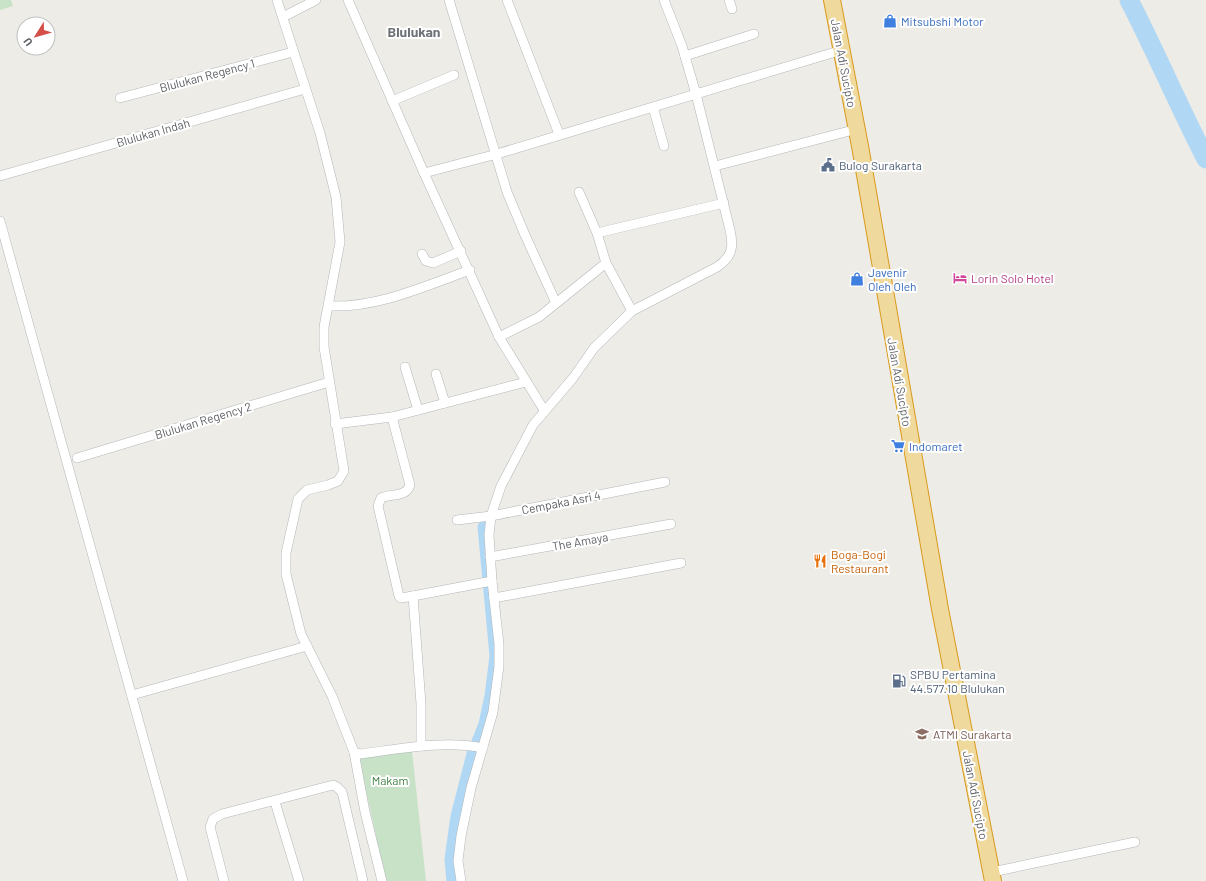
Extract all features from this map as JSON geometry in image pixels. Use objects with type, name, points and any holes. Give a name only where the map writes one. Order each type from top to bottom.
[{"type":"highway","name":"Jalan Adi Sucipto","points":[[832,0],[857,130],[939,603],[992,877]]},
{"type":"street","points":[[277,0],[331,173],[339,222],[340,242],[323,337],[335,424],[344,471],[341,478],[334,483],[311,489],[301,494],[295,504],[286,553],[286,574],[288,590],[301,634],[332,696],[354,752],[365,812],[382,881]]},
{"type":"street","points":[[283,17],[316,0]]},
{"type":"street","points":[[348,0],[424,173],[470,270],[499,337],[544,410]]},
{"type":"street","points":[[449,0],[508,192],[525,235],[556,303]]},
{"type":"street","points":[[507,0],[559,134]]},
{"type":"street","points":[[461,881],[458,861],[461,836],[481,748],[493,712],[499,666],[500,644],[494,598],[488,582],[491,516],[501,486],[533,425],[544,410],[573,378],[594,348],[632,311],[700,276],[727,259],[732,251],[733,242],[696,94],[685,56],[664,0]]},
{"type":"street","points":[[729,0],[732,9]]},
{"type":"street","points":[[685,56],[754,34]]},
{"type":"street","points":[[424,173],[497,154],[559,134],[842,50]]},
{"type":"street","name":"Blulukan Regency 1","points":[[120,98],[293,52]]},
{"type":"street","points":[[392,100],[454,75]]},
{"type":"street","name":"Blulukan Indah","points":[[0,176],[306,89]]},
{"type":"street","points":[[653,107],[664,146]]},
{"type":"street","points":[[715,166],[857,130]]},
{"type":"street","points":[[579,192],[597,233],[606,263],[632,311]]},
{"type":"street","points":[[597,233],[724,203]]},
{"type":"street","points":[[0,221],[183,881]]},
{"type":"street","points":[[422,254],[426,261],[433,263],[461,251]]},
{"type":"street","points":[[499,337],[539,317],[606,263]]},
{"type":"street","points":[[329,306],[368,304],[470,270]]},
{"type":"street","points":[[405,366],[418,410]]},
{"type":"street","points":[[436,374],[445,403]]},
{"type":"street","name":"Blulukan Regency 2","points":[[76,458],[329,382]]},
{"type":"street","points":[[335,424],[392,417],[526,382]]},
{"type":"street","points":[[392,417],[410,485],[407,491],[403,494],[380,498],[378,506],[399,596],[401,598],[488,582]]},
{"type":"street","name":"Cempaka Asri 4","points":[[457,520],[491,516],[665,482]]},
{"type":"street","name":"The Amaya","points":[[490,557],[670,524]]},
{"type":"street","points":[[494,598],[681,562]]},
{"type":"street","points":[[413,596],[421,704],[421,746]]},
{"type":"street","points":[[132,695],[307,646]]},
{"type":"street","points":[[354,752],[360,754],[421,746],[466,745],[481,748]]},
{"type":"street","points":[[224,881],[210,827],[211,821],[222,814],[275,802],[330,786],[339,788],[342,792],[363,881]]},
{"type":"street","points":[[275,802],[299,881]]},
{"type":"street","points":[[992,877],[1135,842]]},
{"type":"green space","points":[[0,0],[11,0],[13,6],[0,10]]},
{"type":"green space","name":"Makam","points":[[412,751],[426,881],[386,881],[359,758]]},
{"type":"waterway","points":[[1129,0],[1206,159]]},
{"type":"waterway","points":[[452,881],[450,859],[456,816],[472,754],[484,724],[490,696],[495,656],[483,527]]},
{"type":"place","name":"Mitsubshi Motor","points":[[890,21]]},
{"type":"place","name":"Bulog Surakarta","points":[[828,165]]},
{"type":"place","name":"Lorin Solo Hotel","points":[[960,278]]},
{"type":"place","name":"Javenir Oleh Oleh","points":[[857,279]]},
{"type":"place","name":"Indomaret","points":[[898,446]]},
{"type":"place","name":"Boga-Bogi Restaurant","points":[[820,561]]},
{"type":"place","name":"SPBU Pertamina 44.577.10 Blulukan","points":[[899,681]]},
{"type":"place","name":"ATMI Surakarta","points":[[922,734]]},
{"type":"district","name":"Blulukan","points":[[414,31]]}]
